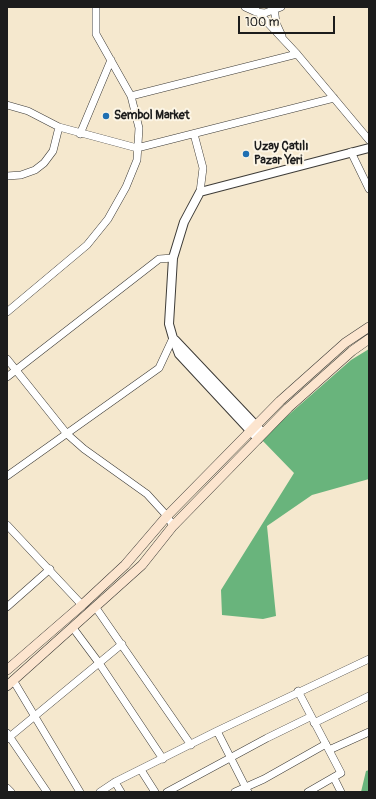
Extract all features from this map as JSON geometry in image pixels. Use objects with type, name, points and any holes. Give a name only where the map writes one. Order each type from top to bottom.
[{"type":"main road","points":[[7,670],[82,605],[125,565],[167,516],[280,401],[345,343],[369,327]]},
{"type":"main road","points":[[10,683],[96,608],[142,565],[173,526],[288,408],[352,351],[369,339]]},
{"type":"street","points":[[7,312],[88,245],[108,219],[126,187],[137,160],[138,128],[131,96],[96,34],[96,7]]},
{"type":"street","points":[[245,7],[265,13],[276,8],[276,23],[284,40]]},
{"type":"street","points":[[255,10],[297,54],[369,140]]},
{"type":"street","points":[[131,96],[297,54]]},
{"type":"street","points":[[80,134],[111,60]]},
{"type":"street","points":[[7,105],[28,111],[59,127],[80,134],[137,148],[334,98]]},
{"type":"street","points":[[7,176],[21,176],[35,170],[44,163],[53,151],[59,127]]},
{"type":"street","points":[[194,134],[203,168],[200,192],[184,222],[173,258],[169,324],[173,338],[186,350],[261,436]]},
{"type":"street","points":[[200,192],[369,148]]},
{"type":"street","points":[[351,152],[369,189]]},
{"type":"street","points":[[7,377],[17,371],[159,259],[173,258]]},
{"type":"street","points":[[7,476],[159,368],[173,338]]},
{"type":"street","points":[[7,359],[68,434],[84,449],[147,494],[167,516],[173,526]]},
{"type":"street","points":[[7,525],[50,569],[82,605]]},
{"type":"street","points":[[9,602],[50,569]]},
{"type":"street","points":[[96,608],[191,745]]},
{"type":"street","points":[[73,628],[99,662],[163,759]]},
{"type":"street","points":[[47,792],[8,736],[34,717],[122,644]]},
{"type":"street","points":[[100,792],[115,782],[217,731],[298,691],[369,659]]},
{"type":"street","points":[[10,683],[34,717],[80,792]]},
{"type":"street","points":[[298,691],[341,774],[308,792]]},
{"type":"street","points":[[168,792],[267,738],[369,696]]},
{"type":"street","points":[[217,731],[246,789]]},
{"type":"street","points":[[235,792],[246,789],[327,747],[369,732]]},
{"type":"street","points":[[141,770],[155,792]]},
{"type":"street","points":[[334,778],[341,792]]},
{"type":"street","points":[[115,782],[121,792]]},
{"type":"street","points":[[7,788],[11,792]]},
{"type":"green space","points":[[369,349],[369,479],[312,495],[267,526],[276,616],[263,619],[222,615],[221,590],[294,473],[261,439],[351,360]]},
{"type":"green space","points":[[369,770],[369,792],[361,792],[366,771]]},
{"type":"place","name":"Sembol Market","points":[[106,116]]},
{"type":"place","name":"Uzay Çatılı Pazar Yeri","points":[[246,154]]}]
